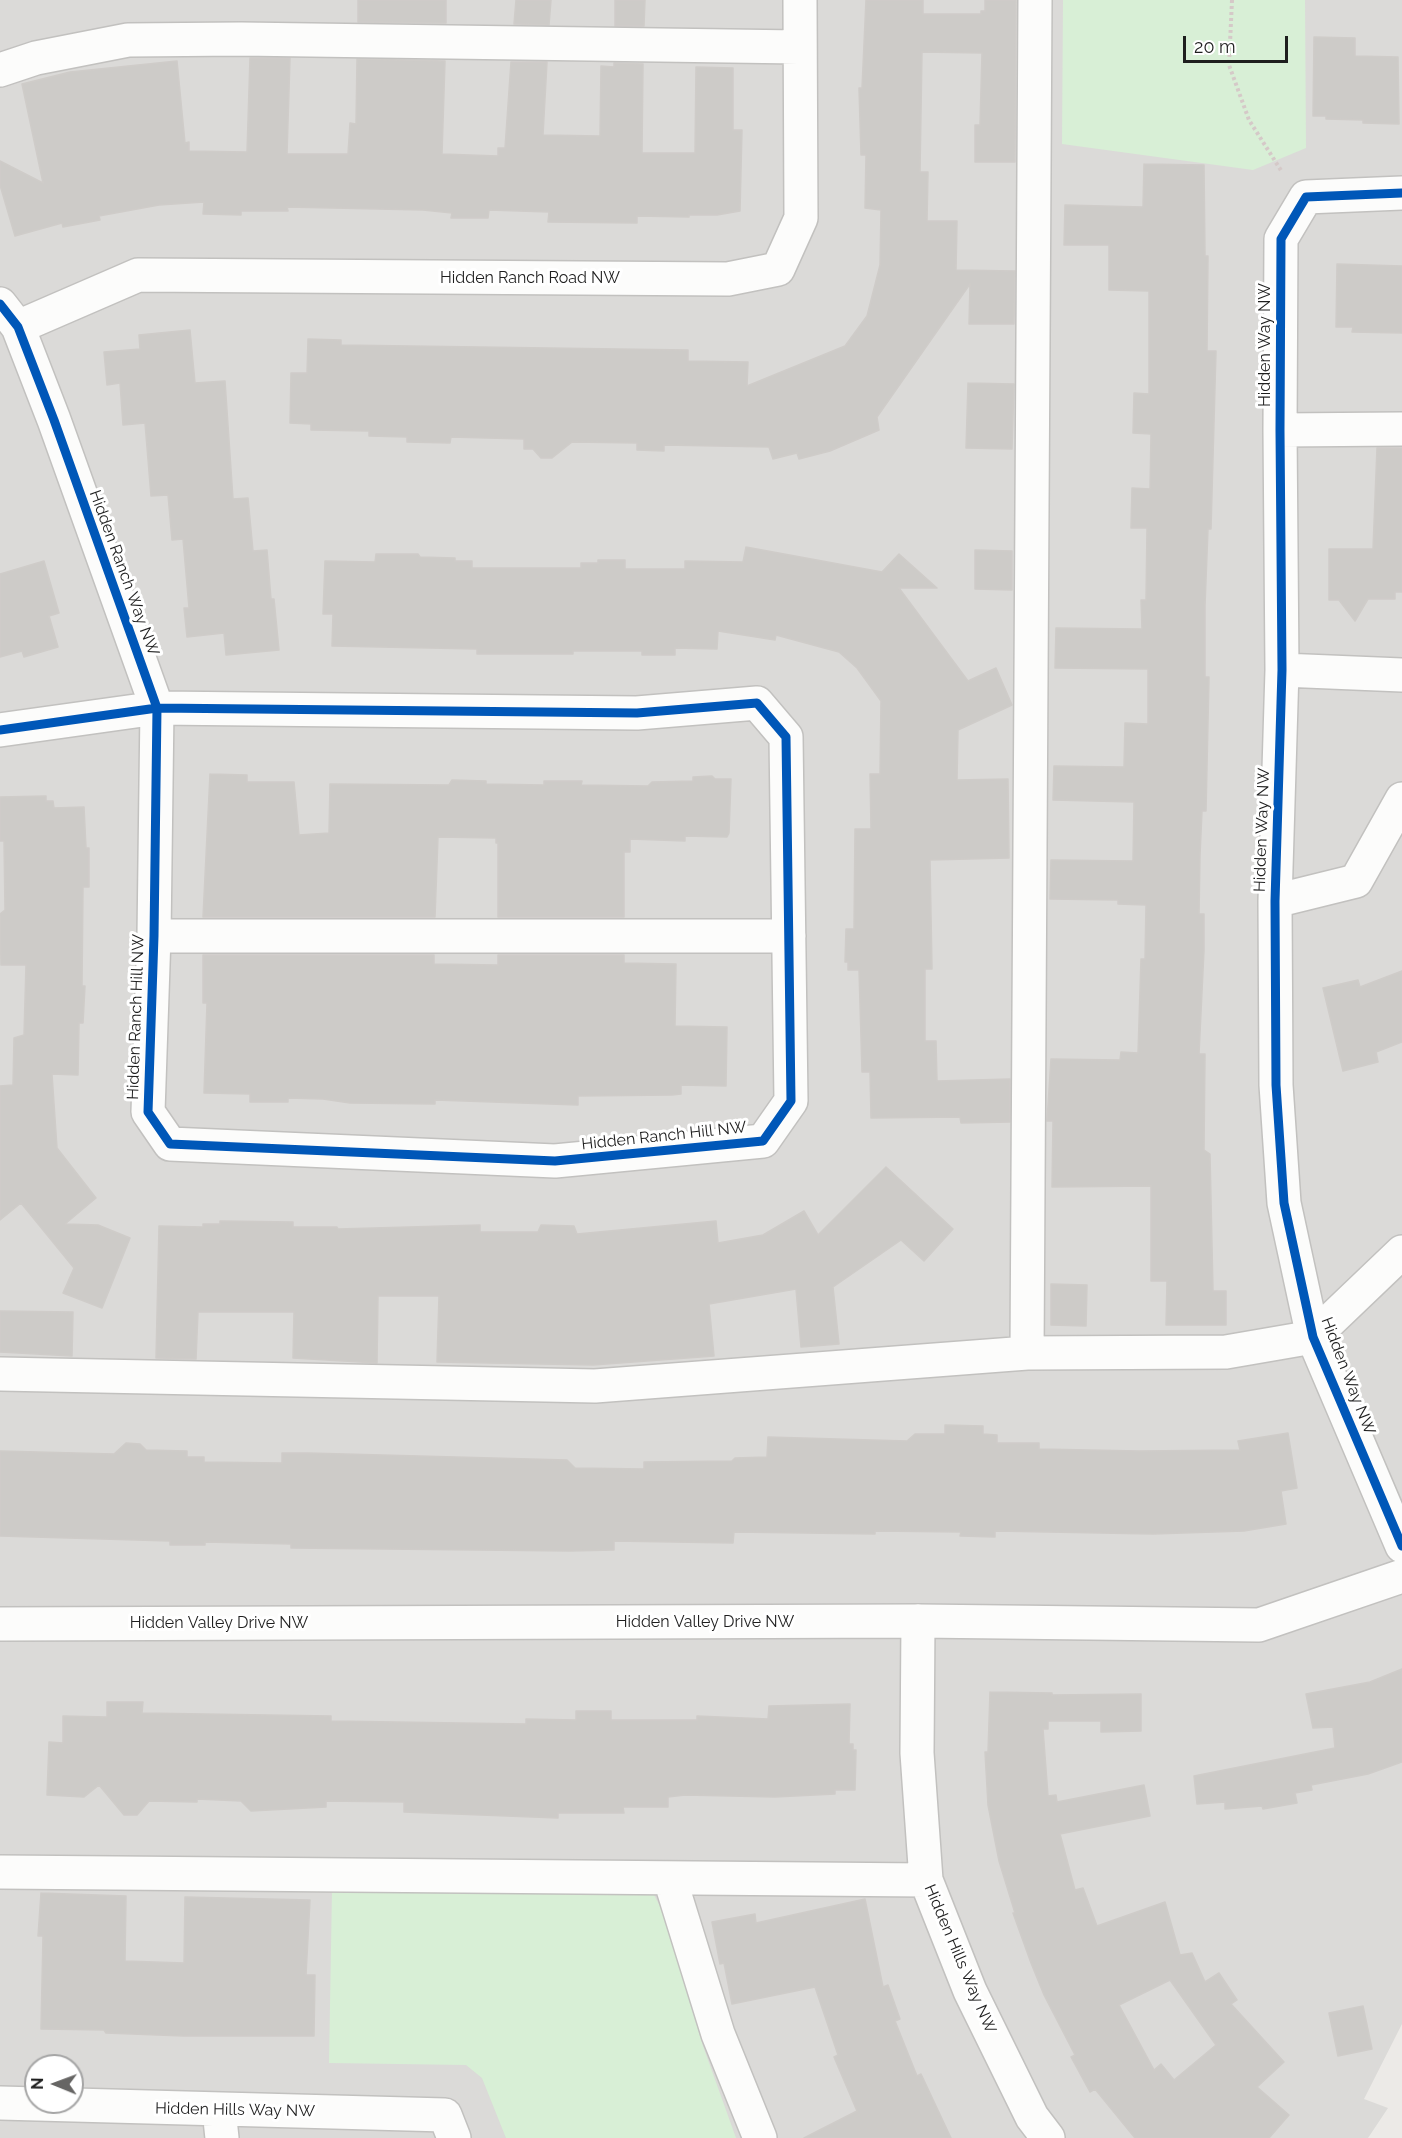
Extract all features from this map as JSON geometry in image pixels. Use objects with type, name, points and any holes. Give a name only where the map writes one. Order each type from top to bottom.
[{"type":"street","name":"Hidden Ranch Road NW","points":[[9,315],[138,275],[728,279],[778,269],[801,218],[800,0]]},
{"type":"street","points":[[1027,1353],[1035,0]]},
{"type":"street","points":[[0,70],[36,58],[128,40],[241,39],[800,47]]},
{"type":"street","points":[[1306,197],[1402,194]]},
{"type":"street","name":"Hidden Way NW","points":[[1306,197],[1281,240],[1282,670],[1275,901],[1276,1085],[1284,1203],[1313,1337],[1402,1546]]},
{"type":"street","name":"Hidden Ranch Way NW","points":[[9,315],[54,420],[157,708]]},
{"type":"street","points":[[1280,430],[1402,429]]},
{"type":"street","points":[[1282,670],[1402,675]]},
{"type":"street","name":"Hidden Ranch Hill NW","points":[[757,703],[786,737],[790,1101],[763,1141],[555,1161],[170,1144],[148,1112],[154,936],[157,708],[637,713],[757,703]]},
{"type":"street","points":[[0,730],[157,708]]},
{"type":"street","points":[[1275,901],[1356,880],[1402,799]]},
{"type":"street","points":[[154,936],[789,936]]},
{"type":"street","points":[[0,1374],[595,1386],[1027,1353],[1227,1352],[1313,1337],[1402,1252]]},
{"type":"street","name":"Hidden Valley Drive NW","points":[[0,1624],[918,1621],[1259,1625],[1402,1576]]},
{"type":"street","name":"Hidden Hills Way NW","points":[[918,1621],[917,1753],[926,1880],[970,1991],[1032,2117],[1048,2138]]},
{"type":"street","points":[[0,1872],[926,1880]]},
{"type":"street","points":[[670,1879],[718,2034],[759,2138]]},
{"type":"street","name":"Hidden Hills Way NW","points":[[0,2103],[220,2124],[445,2115],[454,2138]]},
{"type":"path","points":[[1232,0],[1229,65],[1249,120],[1277,166],[1306,197]]},
{"type":"shaded area","points":[[0,0],[1402,0],[1402,2024],[1364,2099],[1388,2108],[1368,2138],[0,2138]]},
{"type":"green space","points":[[1063,0],[1305,0],[1306,148],[1253,170],[1062,144]]},
{"type":"green space","points":[[332,1890],[652,1891],[662,1910],[703,2046],[736,2138],[506,2138],[482,2078],[466,2065],[329,2063]]},
{"type":"building","points":[[358,0],[446,0],[446,23],[358,22]]},
{"type":"building","points":[[516,0],[551,0],[549,25],[514,24]]},
{"type":"building","points":[[615,0],[645,0],[644,26],[615,26]]},
{"type":"building","points":[[866,0],[923,0],[923,14],[981,14],[981,11],[985,11],[985,0],[1016,0],[1015,162],[975,162],[975,125],[980,125],[982,53],[922,52],[920,172],[928,172],[927,221],[957,221],[956,270],[1015,271],[1014,324],[969,324],[970,284],[877,417],[879,430],[830,451],[799,459],[797,453],[773,459],[769,447],[664,445],[664,451],[637,450],[637,443],[572,442],[552,458],[541,458],[533,449],[524,449],[524,439],[451,437],[450,443],[407,442],[407,437],[369,436],[369,431],[311,430],[311,424],[290,423],[291,373],[307,373],[308,339],[341,340],[341,345],[688,350],[688,361],[748,362],[747,386],[845,346],[867,316],[880,265],[881,210],[865,208],[866,155],[861,155],[859,88],[862,88]]},
{"type":"building","points":[[1314,37],[1355,38],[1355,56],[1398,57],[1399,124],[1363,123],[1363,120],[1326,119],[1326,116],[1313,116]]},
{"type":"building","points":[[250,58],[290,58],[287,154],[348,154],[350,123],[356,124],[357,59],[445,61],[442,154],[498,156],[498,148],[505,148],[511,62],[547,62],[543,135],[600,136],[601,66],[614,67],[614,63],[643,64],[642,153],[695,153],[696,67],[733,68],[733,130],[742,130],[740,211],[717,215],[689,215],[689,217],[637,216],[637,223],[548,222],[549,212],[489,210],[488,218],[451,218],[452,213],[423,210],[287,207],[288,211],[241,211],[241,215],[203,214],[204,202],[159,205],[99,216],[100,220],[63,227],[62,223],[15,236],[0,185],[0,161],[43,183],[22,84],[70,72],[177,61],[185,143],[189,142],[189,151],[247,152]]},
{"type":"building","points":[[1144,164],[1204,165],[1205,256],[1208,256],[1207,351],[1216,351],[1211,529],[1208,529],[1205,605],[1205,677],[1209,677],[1206,811],[1202,811],[1200,855],[1199,914],[1204,914],[1204,950],[1199,1054],[1205,1054],[1204,1150],[1210,1154],[1213,1291],[1226,1291],[1226,1325],[1166,1325],[1167,1281],[1151,1281],[1151,1186],[1052,1187],[1053,1121],[1047,1121],[1051,1059],[1120,1060],[1121,1052],[1138,1053],[1141,959],[1145,959],[1146,905],[1118,904],[1118,900],[1050,899],[1051,860],[1133,861],[1134,802],[1053,800],[1054,766],[1124,767],[1125,723],[1148,724],[1148,669],[1055,668],[1056,628],[1142,629],[1141,600],[1146,600],[1147,528],[1131,528],[1132,488],[1150,489],[1151,434],[1133,433],[1134,393],[1149,394],[1149,291],[1109,290],[1109,245],[1064,245],[1065,205],[1143,207]]},
{"type":"building","points":[[1337,264],[1402,266],[1402,333],[1352,332],[1353,327],[1336,327]]},
{"type":"building","points":[[190,330],[195,383],[225,381],[233,499],[248,498],[253,551],[267,550],[271,599],[274,599],[279,650],[226,655],[224,633],[187,637],[184,608],[189,608],[183,539],[172,540],[168,495],[151,496],[145,423],[123,425],[120,383],[107,385],[104,352],[140,349],[139,335]]},
{"type":"building","points":[[968,383],[1014,384],[1012,449],[966,448]]},
{"type":"building","points":[[1377,448],[1402,448],[1402,592],[1395,592],[1395,599],[1368,599],[1355,621],[1339,600],[1329,600],[1329,549],[1373,549]]},
{"type":"building","points":[[746,547],[882,572],[899,554],[937,588],[899,588],[968,681],[996,668],[1012,705],[958,730],[957,780],[1008,779],[1009,858],[930,860],[932,969],[925,969],[925,1041],[936,1041],[937,1081],[1010,1079],[1010,1122],[961,1123],[960,1117],[871,1118],[870,1072],[862,1072],[859,970],[848,970],[848,962],[845,962],[846,929],[854,929],[855,829],[871,829],[870,774],[880,774],[881,701],[857,668],[839,652],[776,635],[775,640],[718,631],[717,649],[675,648],[675,655],[642,655],[642,651],[477,654],[477,649],[332,646],[333,614],[323,614],[325,561],[375,562],[376,554],[418,554],[420,557],[472,561],[472,568],[581,568],[581,563],[598,563],[598,560],[625,560],[625,569],[685,569],[685,561],[743,562]]},
{"type":"building","points":[[975,550],[1012,551],[1012,590],[975,589]]},
{"type":"building","points":[[44,561],[59,613],[49,616],[58,647],[24,657],[22,651],[0,657],[0,574]]},
{"type":"building","points":[[210,774],[247,775],[247,782],[294,782],[299,835],[329,833],[330,784],[449,785],[452,780],[486,781],[486,784],[544,785],[544,781],[582,781],[581,785],[648,786],[652,782],[693,781],[693,777],[712,776],[715,779],[731,779],[729,833],[727,837],[685,836],[685,841],[630,839],[630,852],[624,852],[624,917],[498,917],[498,843],[496,843],[496,838],[438,837],[435,917],[203,917]]},
{"type":"building","points":[[46,796],[46,801],[53,801],[54,808],[84,807],[86,848],[89,848],[89,887],[83,887],[82,986],[85,986],[83,1023],[79,1023],[78,1075],[52,1074],[57,1148],[96,1198],[65,1224],[98,1225],[130,1238],[102,1308],[63,1293],[74,1268],[21,1203],[0,1220],[0,1086],[13,1085],[14,1038],[24,1035],[26,965],[1,965],[0,914],[5,910],[4,841],[0,841],[0,797]]},
{"type":"building","points":[[203,955],[434,955],[434,964],[498,965],[498,955],[624,955],[624,963],[676,964],[675,1026],[727,1027],[726,1086],[681,1085],[681,1094],[672,1095],[578,1096],[578,1105],[435,1100],[435,1104],[350,1103],[323,1099],[288,1098],[288,1102],[250,1102],[250,1094],[204,1093],[207,1003],[203,1003]]},
{"type":"building","points":[[1402,971],[1402,1042],[1376,1052],[1378,1062],[1343,1071],[1323,988],[1358,980],[1360,987]]},
{"type":"building","points":[[886,1167],[953,1229],[924,1261],[901,1240],[833,1287],[839,1344],[801,1347],[796,1289],[709,1304],[714,1356],[593,1365],[437,1362],[439,1296],[378,1296],[377,1363],[293,1358],[294,1312],[198,1312],[196,1359],[156,1358],[159,1226],[203,1227],[203,1224],[220,1224],[220,1221],[293,1222],[293,1227],[337,1227],[338,1229],[480,1225],[480,1232],[538,1232],[541,1225],[574,1226],[577,1234],[716,1221],[718,1243],[763,1235],[804,1211],[818,1235]]},
{"type":"building","points":[[1051,1284],[1087,1285],[1086,1326],[1051,1325]]},
{"type":"building","points":[[0,1311],[73,1312],[72,1356],[0,1352]]},
{"type":"building","points":[[945,1425],[983,1426],[983,1434],[997,1435],[997,1443],[1039,1443],[1039,1449],[1240,1450],[1238,1441],[1288,1433],[1297,1488],[1281,1491],[1286,1524],[1244,1531],[1153,1534],[995,1531],[995,1537],[960,1536],[961,1532],[875,1531],[875,1534],[734,1532],[733,1543],[614,1541],[614,1550],[570,1551],[291,1548],[291,1544],[205,1542],[205,1545],[170,1545],[170,1541],[0,1536],[0,1451],[114,1454],[126,1443],[140,1444],[146,1450],[187,1451],[187,1457],[204,1457],[204,1462],[282,1463],[282,1453],[308,1453],[567,1460],[575,1468],[644,1469],[644,1462],[732,1461],[735,1458],[767,1457],[768,1437],[907,1441],[915,1434],[945,1434]]},
{"type":"building","points":[[1402,1669],[1402,1762],[1368,1774],[1311,1785],[1312,1790],[1295,1793],[1297,1803],[1263,1809],[1262,1806],[1225,1809],[1225,1802],[1197,1804],[1194,1776],[1335,1748],[1333,1727],[1313,1728],[1306,1694],[1370,1682]]},
{"type":"building","points":[[990,1692],[1052,1693],[1052,1695],[1141,1694],[1141,1731],[1101,1732],[1101,1721],[1048,1721],[1048,1729],[1043,1729],[1048,1796],[1056,1795],[1057,1802],[1144,1785],[1150,1816],[1060,1834],[1075,1890],[1083,1888],[1097,1926],[1165,1902],[1180,1955],[1192,1953],[1205,1982],[1219,1973],[1237,2000],[1231,2004],[1284,2062],[1257,2087],[1289,2115],[1269,2138],[1135,2138],[1095,2089],[1090,2092],[1071,2057],[1075,2055],[1044,1995],[1013,1913],[1015,1913],[999,1861],[988,1805],[985,1752],[988,1752]],"holes":[[[1170,1980],[1216,2045],[1174,2080],[1161,2064],[1154,2070],[1119,2005]]]},
{"type":"building","points":[[107,1702],[143,1702],[142,1713],[331,1716],[331,1721],[526,1724],[526,1719],[576,1720],[576,1711],[611,1711],[611,1720],[697,1720],[697,1716],[768,1719],[769,1706],[850,1704],[849,1744],[853,1744],[853,1750],[856,1750],[855,1790],[835,1790],[835,1794],[775,1797],[685,1795],[668,1797],[668,1807],[623,1807],[624,1813],[558,1813],[558,1818],[404,1812],[404,1802],[326,1801],[326,1807],[251,1811],[241,1801],[197,1799],[197,1802],[149,1801],[137,1815],[124,1815],[99,1785],[84,1797],[47,1795],[49,1742],[63,1743],[63,1716],[107,1717]]},
{"type":"building","points":[[41,1893],[126,1896],[125,1961],[184,1963],[185,1897],[310,1900],[306,1975],[315,1975],[314,2036],[184,2036],[106,2033],[104,2030],[41,2029],[43,1936],[38,1936]]},
{"type":"building","points":[[865,1899],[883,1987],[888,1985],[900,2019],[895,2021],[917,2076],[921,2074],[951,2138],[804,2138],[857,2111],[834,2057],[838,2055],[815,1987],[732,2004],[724,1963],[720,1964],[712,1922],[755,1914],[756,1923]]},
{"type":"building","points":[[1363,2006],[1372,2049],[1338,2056],[1329,2013]]},
{"type":"cycle path","points":[[1402,193],[1306,197],[1281,239],[1282,670],[1275,901],[1276,1085],[1284,1203],[1313,1337],[1402,1546]]},
{"type":"cycle path","points":[[0,304],[18,327],[54,420],[157,708],[154,936],[148,1112],[170,1144],[555,1161],[763,1141],[791,1101],[786,737],[757,703],[637,713],[157,708],[0,730]]}]
